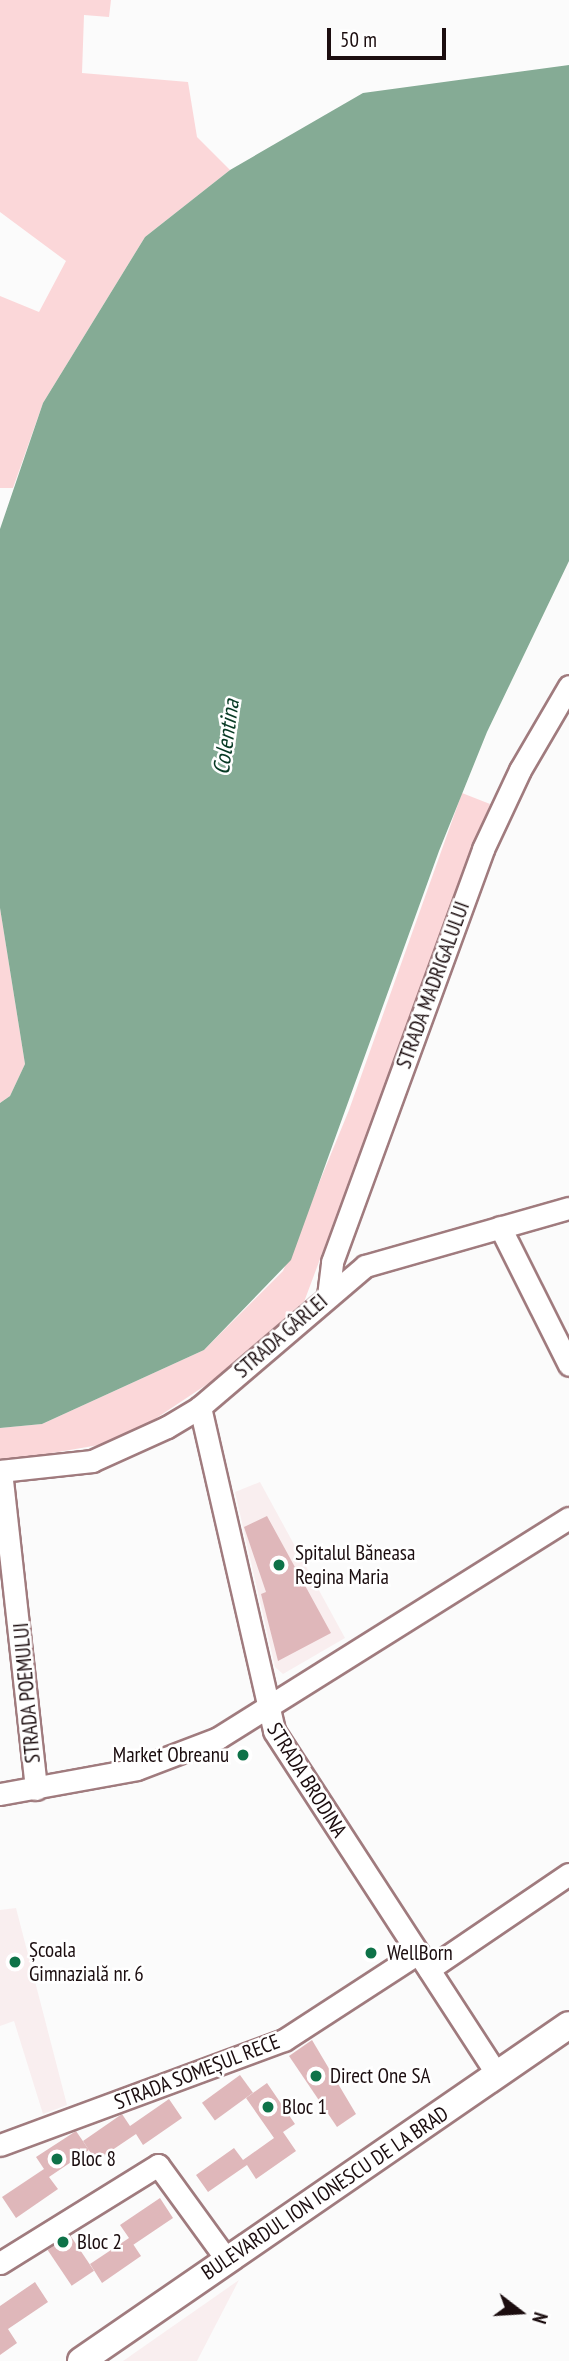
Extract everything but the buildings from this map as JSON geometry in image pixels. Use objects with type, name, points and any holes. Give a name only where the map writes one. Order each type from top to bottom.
[{"type":"main road","name":"BULEVARDUL ION IONESCU DE LA BRAD","points":[[81,2361],[569,2025]]},
{"type":"street","name":"STRADA MADRIGALULUI","points":[[328,1296],[332,1262],[483,849],[520,769],[569,686]]},
{"type":"street","name":"STRADA GÂRLEI","points":[[1,1471],[92,1461],[141,1442],[200,1407],[365,1266],[569,1208]]},
{"type":"street","points":[[500,1227],[569,1364]]},
{"type":"street","name":"STRADA BRODINA","points":[[200,1407],[265,1710],[288,1755],[498,2075]]},
{"type":"street","name":"STRADA POEMULUI","points":[[1,1471],[36,1789]]},
{"type":"street","points":[[0,1794],[36,1789],[173,1758],[265,1710],[569,1518]]},
{"type":"street","name":"STRADA SOMEȘUL RECE","points":[[0,2145],[284,2040],[569,1874]]},
{"type":"street","points":[[0,2263],[158,2165],[227,2260]]},
{"type":"shaded area","points":[[0,0],[111,0],[109,17],[84,15],[82,73],[188,82],[197,137],[230,170],[145,237],[43,403],[13,488],[0,488],[0,296],[39,312],[66,261],[0,212]]},
{"type":"shaded area","points":[[462,793],[490,804],[304,1302],[218,1377],[122,1441],[0,1462],[0,1428],[42,1424],[204,1350],[283,1271],[349,1110]]},
{"type":"shaded area","points":[[0,908],[25,1064],[10,1096],[0,1103]]},
{"type":"shaded area","name":"Spitalul Băneasa Regina Maria","points":[[260,1482],[345,1638],[283,1674],[275,1667],[235,1492]]},
{"type":"shaded area","name":"Școala Gimnazială nr. 6","points":[[16,1908],[67,2105],[43,2114],[14,2021],[0,2026],[0,1910]]},
{"type":"shaded area","points":[[239,2280],[197,2361],[123,2361]]},
{"type":"water","name":"Colentina","points":[[569,65],[569,561],[487,732],[439,851],[291,1260],[204,1350],[42,1424],[0,1428],[0,1103],[10,1096],[25,1064],[0,908],[0,529],[43,403],[145,237],[230,170],[363,93]]},
{"type":"place","name":"Spitalul Băneasa Regina Maria","points":[[279,1565]]},
{"type":"place","name":"Market Obreanu","points":[[243,1755]]},
{"type":"place","name":"WellBorn","points":[[371,1953]]},
{"type":"place","name":"Școala Gimnazială nr. 6","points":[[15,1962]]},
{"type":"place","name":"Direct One SA","points":[[316,2076]]},
{"type":"place","name":"Bloc 1","points":[[268,2107]]},
{"type":"place","name":"Bloc 8","points":[[57,2159]]},
{"type":"place","name":"Bloc 2","points":[[63,2242]]}]
